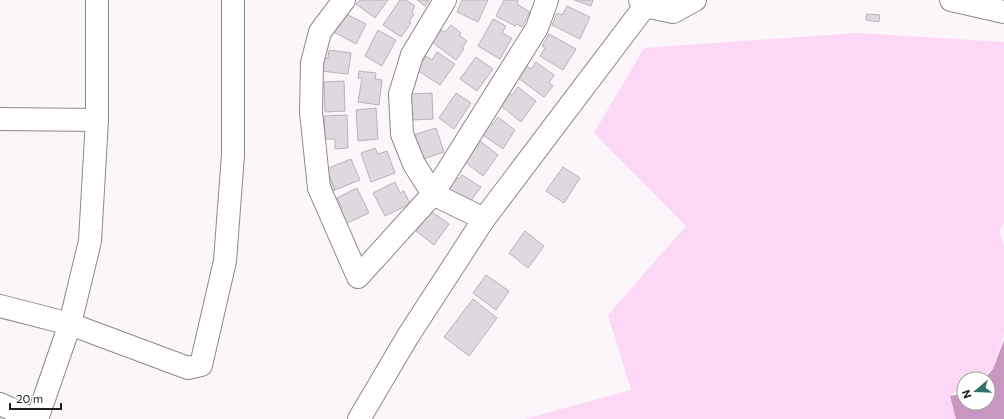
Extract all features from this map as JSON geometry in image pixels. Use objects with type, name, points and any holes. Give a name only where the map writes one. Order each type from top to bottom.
[{"type":"street","points":[[37,419],[70,324],[90,241],[97,120],[97,0]]},
{"type":"street","points":[[0,306],[70,324],[188,368],[201,365],[225,261],[233,155],[233,0]]},
{"type":"street","points":[[344,0],[320,32],[312,63],[310,112],[319,188],[358,277],[433,194],[537,28],[547,0]]},
{"type":"street","points":[[445,0],[412,55],[400,94],[402,134],[414,164],[433,194],[484,219]]},
{"type":"street","points":[[359,419],[408,336],[484,219],[642,3],[673,12],[695,0]]},
{"type":"street","points":[[951,0],[1004,12]]},
{"type":"street","points":[[0,119],[97,120]]},
{"type":"street","points":[[0,404],[33,419]]},
{"type":"shaded area","points":[[857,33],[1004,42],[1004,223],[999,231],[1004,245],[1004,334],[993,369],[990,371],[956,371],[956,392],[950,396],[956,419],[525,419],[631,390],[608,315],[686,226],[594,133],[644,48]]},
{"type":"shaded area","points":[[1004,340],[1004,419],[956,419],[950,396],[956,395],[956,411],[996,411],[996,371],[991,371]]},
{"type":"building","points":[[360,0],[388,0],[375,18],[356,4]]},
{"type":"building","points":[[400,0],[406,0],[415,6],[412,12],[414,14],[409,22],[411,23],[401,37],[383,25]]},
{"type":"building","points":[[417,0],[429,0],[425,6]]},
{"type":"building","points":[[462,0],[488,0],[478,22],[457,12]]},
{"type":"building","points":[[504,0],[518,0],[517,4],[530,12],[522,27],[517,24],[515,26],[496,16]]},
{"type":"building","points":[[574,0],[593,0],[591,6]]},
{"type":"building","points":[[567,6],[590,17],[580,39],[552,25],[557,13],[562,15]]},
{"type":"building","points":[[346,14],[366,24],[356,44],[332,31],[338,21],[341,22]]},
{"type":"building","points":[[867,14],[880,15],[879,22],[866,20]]},
{"type":"building","points":[[493,19],[506,26],[502,33],[512,38],[500,59],[478,46]]},
{"type":"building","points":[[451,25],[461,33],[459,35],[467,41],[462,48],[464,49],[456,60],[432,42],[441,30],[445,32]]},
{"type":"building","points":[[378,30],[396,40],[382,66],[365,56]]},
{"type":"building","points":[[549,34],[576,49],[563,70],[540,56],[545,48],[542,46]]},
{"type":"building","points":[[329,50],[351,53],[348,74],[321,71],[323,58],[328,58]]},
{"type":"building","points":[[437,52],[455,64],[440,85],[417,70],[426,56],[432,60]]},
{"type":"building","points":[[476,57],[493,69],[477,91],[460,79]]},
{"type":"building","points":[[536,62],[554,75],[549,83],[553,86],[544,97],[518,78],[527,66],[531,69]]},
{"type":"building","points":[[359,71],[376,73],[375,79],[382,80],[379,105],[358,102],[362,78],[358,78]]},
{"type":"building","points":[[344,81],[345,111],[325,112],[324,82]]},
{"type":"building","points":[[518,87],[536,101],[521,122],[500,105],[508,92],[512,95]]},
{"type":"building","points":[[432,93],[433,119],[412,120],[411,94]]},
{"type":"building","points":[[456,93],[471,103],[454,129],[439,118]]},
{"type":"building","points":[[376,108],[378,139],[358,141],[356,110]]},
{"type":"building","points":[[347,115],[348,148],[335,149],[335,139],[325,139],[324,116]]},
{"type":"building","points":[[498,117],[515,130],[503,149],[480,133],[488,122],[492,125]]},
{"type":"building","points":[[436,128],[444,152],[421,160],[413,135]]},
{"type":"building","points":[[480,141],[498,155],[483,176],[461,159],[470,147],[474,150]]},
{"type":"building","points":[[375,148],[378,154],[387,151],[395,173],[371,182],[361,153]]},
{"type":"building","points":[[351,159],[360,180],[335,190],[326,169]]},
{"type":"building","points":[[563,167],[580,178],[564,203],[546,191]]},
{"type":"building","points":[[329,175],[335,190],[331,192],[325,177]]},
{"type":"building","points":[[462,175],[481,187],[468,205],[447,188],[456,177],[459,179]]},
{"type":"building","points":[[395,182],[400,193],[404,191],[410,204],[385,216],[373,193]]},
{"type":"building","points":[[357,188],[369,213],[345,224],[338,210],[342,208],[337,198]]},
{"type":"building","points":[[431,211],[449,224],[434,245],[416,231]]},
{"type":"building","points":[[525,231],[544,246],[528,268],[509,253]]},
{"type":"building","points":[[486,275],[509,291],[496,310],[473,293]]},
{"type":"building","points":[[473,299],[497,318],[469,356],[444,337]]}]
